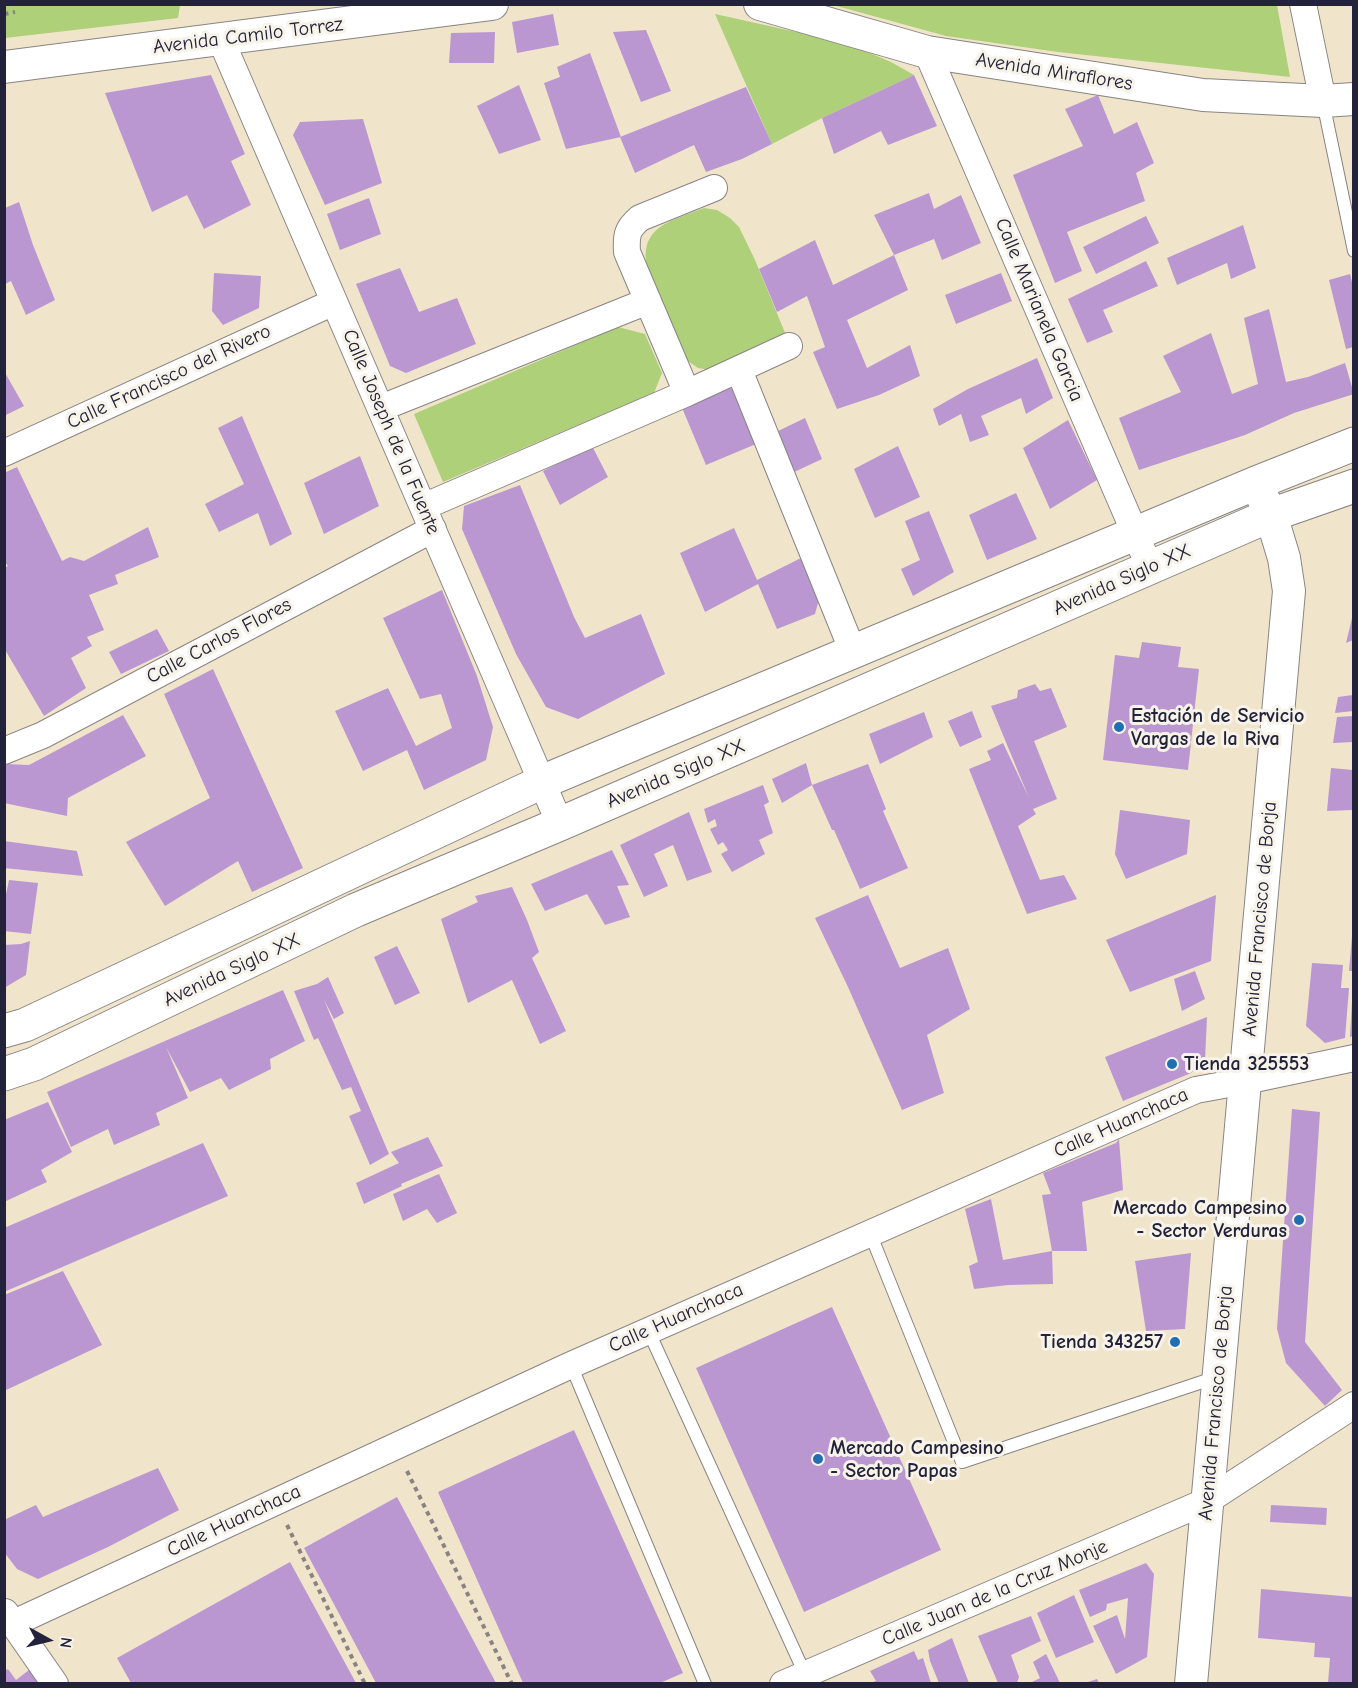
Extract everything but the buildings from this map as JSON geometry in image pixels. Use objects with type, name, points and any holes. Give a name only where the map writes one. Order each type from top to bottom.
[{"type":"highway","name":"Avenida Siglo XX","points":[[4,1031],[26,1025],[542,783],[1353,444]]},
{"type":"highway","name":"Avenida Siglo XX","points":[[4,1074],[34,1064],[356,910],[560,824],[1271,515],[1353,486]]},
{"type":"street","name":"Avenida Camilo Torrez","points":[[4,67],[492,4]]},
{"type":"street","name":"Avenida Miraflores","points":[[760,4],[927,52],[1203,95],[1338,100]]},
{"type":"street","points":[[1303,4],[1338,100]]},
{"type":"street","name":"Calle Joseph de la Fuente","points":[[221,40],[560,824]]},
{"type":"street","name":"Calle Marianela Garcia","points":[[927,52],[1150,568]]},
{"type":"street","points":[[687,393],[627,252],[626,237],[631,226],[640,218],[714,188]]},
{"type":"street","points":[[381,408],[648,301]]},
{"type":"street","name":"Calle Francisco del Rivero","points":[[4,453],[334,302]]},
{"type":"street","name":"Calle Carlos Flores","points":[[4,751],[43,735],[428,518],[789,346]]},
{"type":"street","points":[[740,370],[853,652]]},
{"type":"street","name":"Avenida Francisco de Borja","points":[[1191,1683],[1289,591],[1284,558],[1271,515],[1256,483]]},
{"type":"street","name":"Calle Huanchaca","points":[[9,1617],[276,1502],[648,1330],[1196,1090],[1353,1058]]},
{"type":"street","name":"Calle Juan de la Cruz Monje","points":[[794,1679],[1207,1502],[1353,1405]]},
{"type":"street","points":[[9,1617],[55,1683]]},
{"type":"lane","points":[[1338,100],[1353,251]]},
{"type":"lane","points":[[870,1233],[962,1462],[1218,1376]]},
{"type":"lane","points":[[648,1330],[794,1679]]},
{"type":"lane","points":[[571,1365],[705,1683]]},
{"type":"path","points":[[4,14],[15,12]]},
{"type":"path","points":[[394,1447],[512,1683]]},
{"type":"path","points":[[276,1502],[365,1683]]},
{"type":"green space","points":[[4,5],[180,5],[178,18],[5,38]]},
{"type":"green space","points":[[833,5],[1277,5],[1290,77],[1058,52],[946,36]]},
{"type":"green space","points":[[715,14],[846,43],[891,62],[914,75],[772,144]]},
{"type":"green space","points":[[704,208],[717,210],[739,227],[788,340],[710,370],[698,368],[688,361],[649,275],[646,259],[651,236],[658,229]]},
{"type":"green space","points":[[618,327],[645,334],[662,373],[654,393],[443,482],[414,414]]},
{"type":"place","name":"Estación de Servicio Vargas de la Riva","points":[[1119,727]]},
{"type":"place","name":"Tienda 325553","points":[[1172,1064]]},
{"type":"place","name":"Mercado Campesino - Sector Verduras","points":[[1299,1220]]},
{"type":"place","name":"Tienda 343257","points":[[1175,1342]]},
{"type":"place","name":"Mercado Campesino - Sector Papas","points":[[818,1459]]}]
